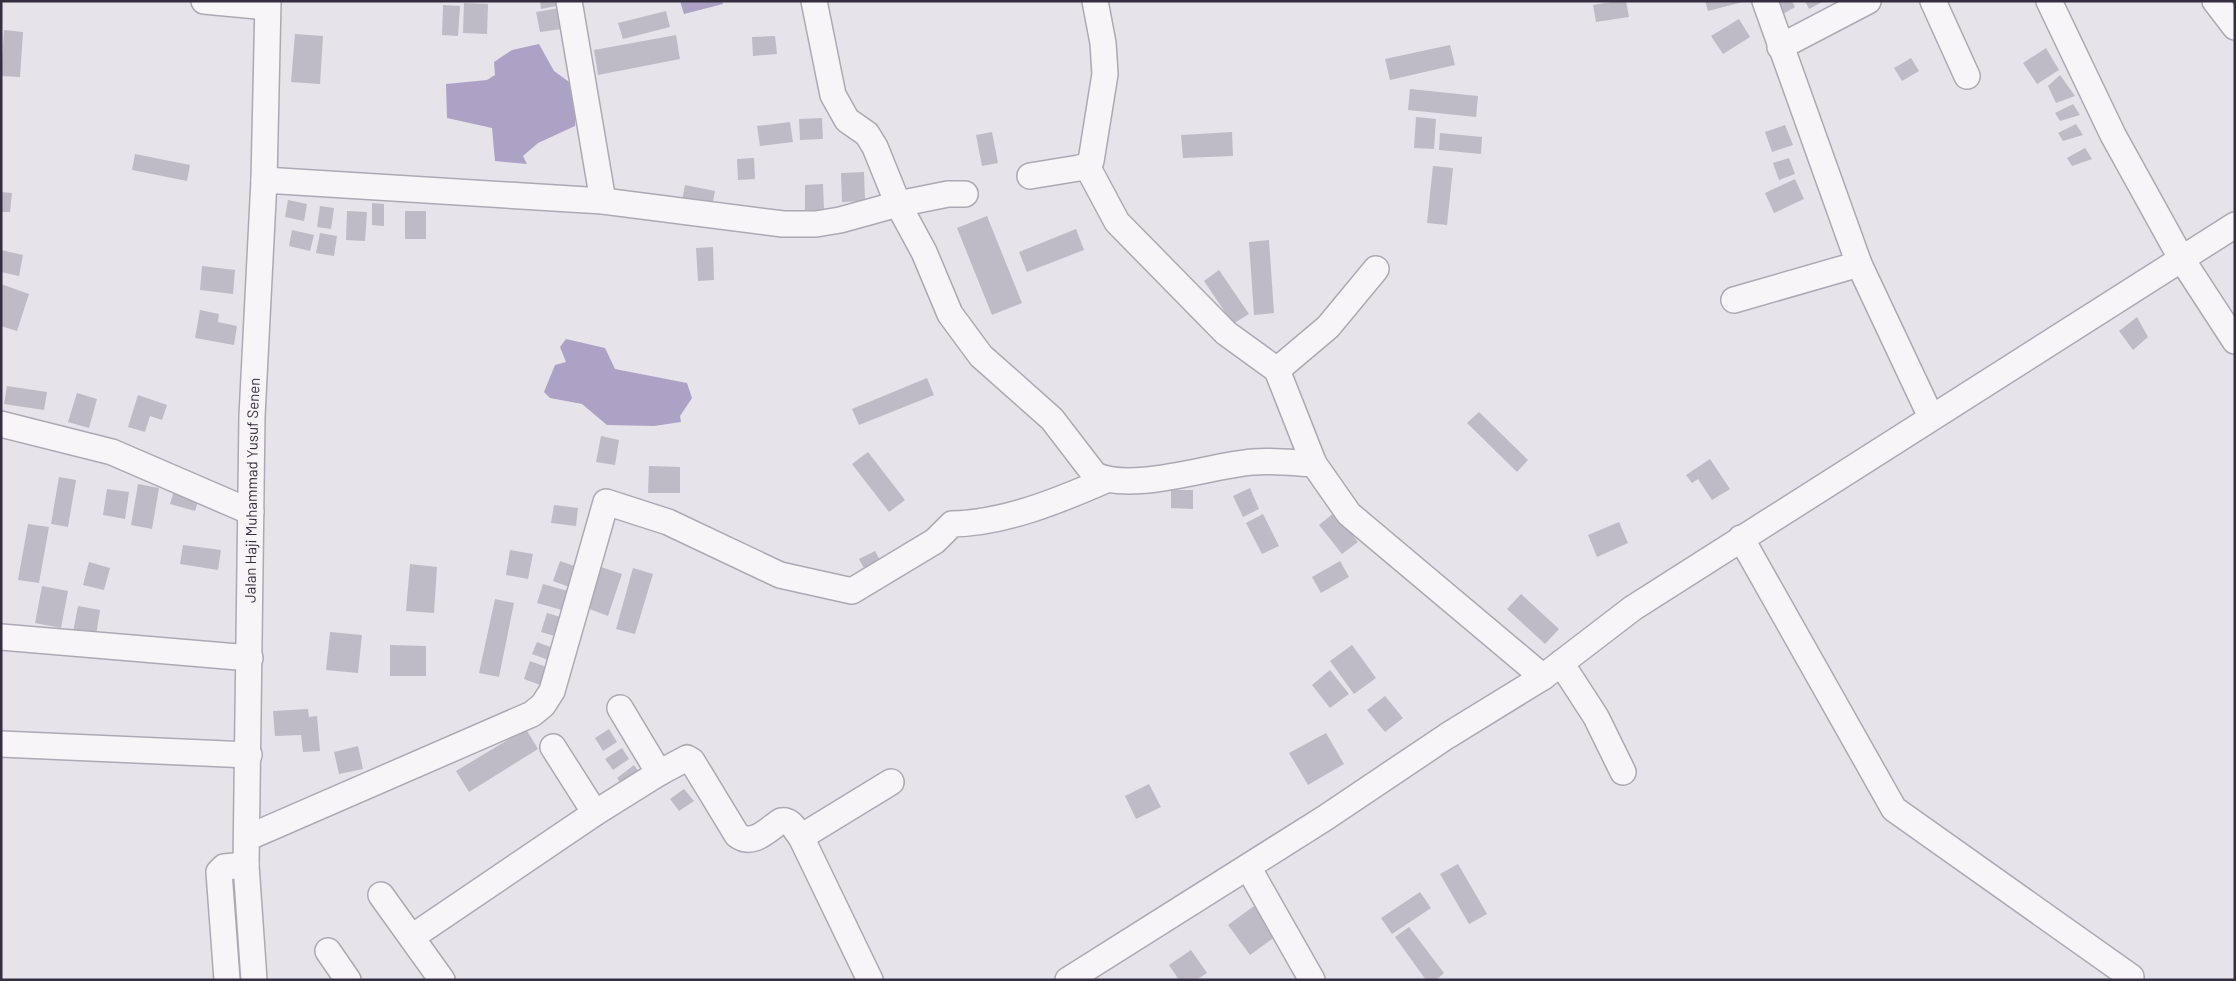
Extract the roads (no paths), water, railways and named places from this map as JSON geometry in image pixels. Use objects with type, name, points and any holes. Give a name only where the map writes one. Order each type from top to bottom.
[{"type":"street","points":[[204,1],[268,4]]},
{"type":"street","points":[[569,1],[603,201]]},
{"type":"street","points":[[814,1],[833,96],[847,120],[867,134],[875,147],[898,204],[924,252],[950,314],[981,356],[1052,419],[1095,475],[1106,480],[1121,482],[1253,462],[1314,464]]},
{"type":"street","points":[[1030,176],[1087,166],[1091,161],[1105,74],[1104,51],[1095,1]]},
{"type":"street","points":[[1765,1],[1859,264],[1931,417]]},
{"type":"street","points":[[1780,47],[1868,1]]},
{"type":"street","points":[[1933,1],[1967,76]]},
{"type":"street","points":[[2049,1],[2113,135],[2181,258],[2235,341]]},
{"type":"street","points":[[2215,1],[2235,27]]},
{"type":"street","name":"Jalan Haji Muhammad Yusuf Senen","points":[[254,980],[246,865],[249,755],[252,416],[264,180],[268,4]]},
{"type":"street","points":[[1087,166],[1117,222],[1226,333],[1277,370],[1314,464],[1349,514],[1552,670],[1596,717],[1623,772]]},
{"type":"street","points":[[264,180],[603,201],[784,224],[816,224],[840,220],[898,204],[948,194],[965,194]]},
{"type":"street","points":[[1068,980],[1248,867],[1447,736],[1552,670],[1633,608],[1741,538],[2181,258],[2235,226]]},
{"type":"street","points":[[1734,300],[1859,264]]},
{"type":"street","points":[[1277,370],[1328,327],[1376,269]]},
{"type":"street","points":[[1,424],[112,452],[251,512]]},
{"type":"street","points":[[247,838],[525,718],[543,705],[552,691],[606,502],[668,522],[780,575],[852,591],[935,541],[952,524],[1000,519],[1073,494],[1106,480]]},
{"type":"street","points":[[1741,538],[1894,810],[2131,980]]},
{"type":"street","points":[[1,637],[250,658]]},
{"type":"street","points":[[620,708],[659,773]]},
{"type":"street","points":[[1,744],[249,755]]},
{"type":"street","points":[[553,748],[596,813]]},
{"type":"street","points":[[412,937],[596,813],[685,758],[692,761],[737,835],[743,840],[753,840],[784,820],[791,824],[801,837],[870,980]]},
{"type":"street","points":[[801,837],[891,782]]},
{"type":"street","points":[[228,980],[218,872],[224,867],[246,865]]},
{"type":"street","points":[[1248,867],[1312,980]]},
{"type":"street","points":[[381,896],[412,937],[439,979]]},
{"type":"street","points":[[328,951],[348,980]]}]
